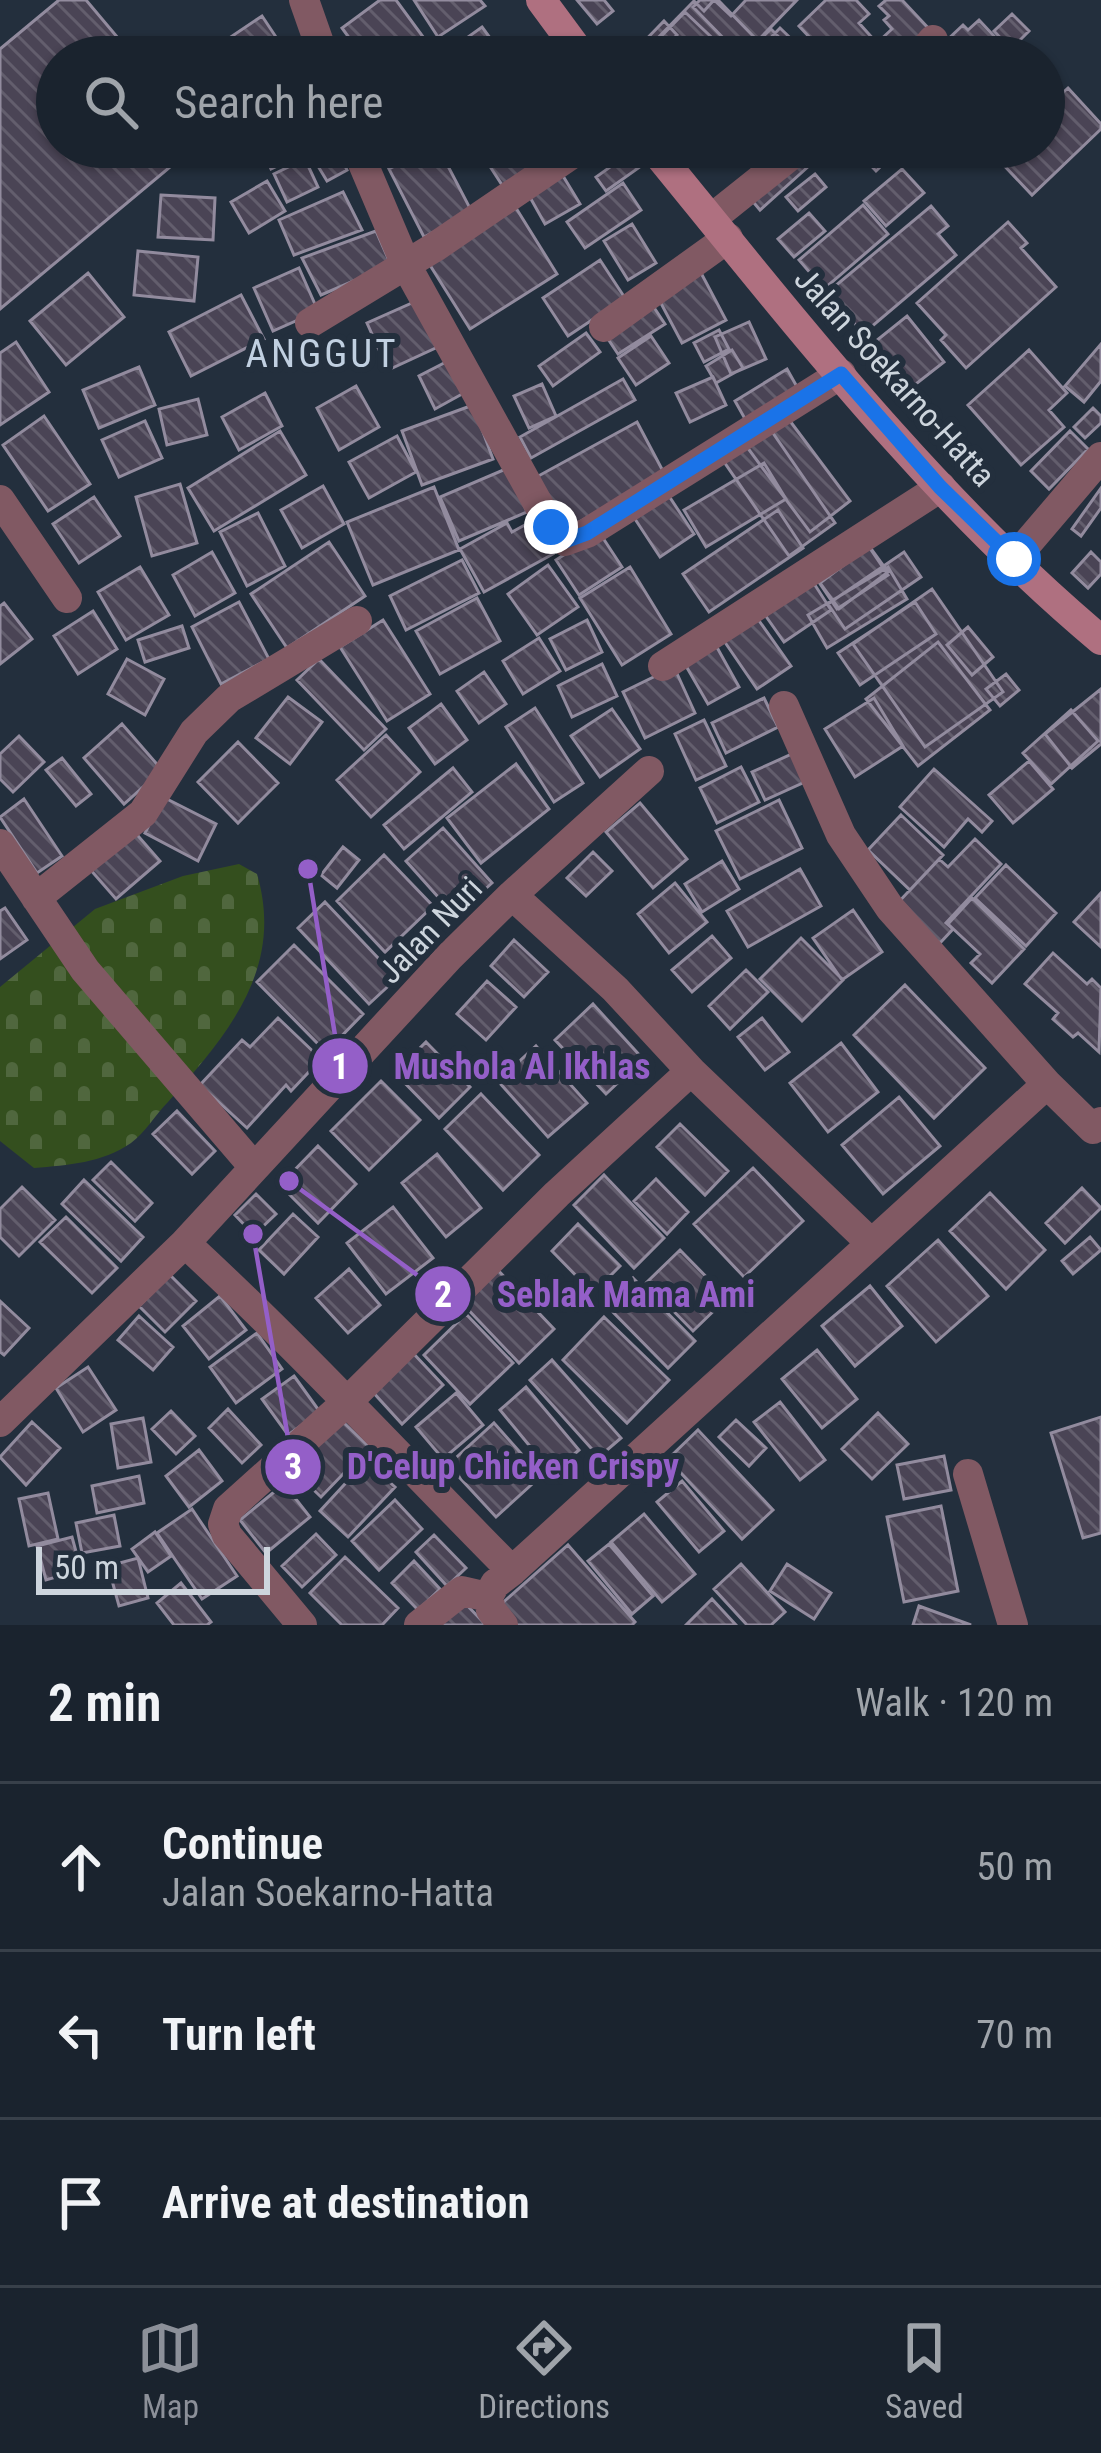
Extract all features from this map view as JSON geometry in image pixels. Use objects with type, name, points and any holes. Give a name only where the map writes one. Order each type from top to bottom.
[{"type":"main road","points":[[541,0],[568,36]]},
{"type":"main road","name":"Jalan Soekarno-Hatta","points":[[669,168],[940,487],[1098,632]]},
{"type":"street","points":[[304,0],[317,36]]},
{"type":"street","points":[[365,168],[406,265],[551,527],[565,541],[587,533],[841,374]]},
{"type":"street","points":[[310,323],[551,168]]},
{"type":"street","points":[[604,327],[719,229],[780,168]]},
{"type":"street","points":[[1014,559],[1101,457]]},
{"type":"street","points":[[663,666],[940,487]]},
{"type":"street","points":[[0,500],[67,598]]},
{"type":"street","points":[[37,898],[142,813],[194,732],[229,698],[357,621]]},
{"type":"street","points":[[784,706],[841,835],[890,908],[1047,1084],[1098,1130]]},
{"type":"street","points":[[512,895],[649,771]]},
{"type":"street","points":[[0,844],[65,944],[121,1016],[253,1166]]},
{"type":"street","name":"Jalan Nuri","points":[[0,1422],[185,1243],[512,895],[615,989],[691,1071],[870,1243]]},
{"type":"street","points":[[302,1625],[227,1535],[224,1516],[691,1071]]},
{"type":"street","points":[[503,1625],[488,1597],[495,1584],[1047,1084]]},
{"type":"street","points":[[185,1243],[349,1400],[411,1470],[512,1570]]},
{"type":"street","points":[[968,1474],[1013,1625]]},
{"type":"street","points":[[419,1625],[462,1591],[488,1597]]},
{"type":"green space","points":[[239,864],[257,874],[264,908],[263,940],[257,970],[229,1025],[131,1143],[97,1159],[34,1168],[0,1141],[0,987],[95,909],[183,876]]},
{"type":"building","points":[[59,0],[86,0],[116,36],[36,36],[36,168],[169,168],[0,309],[0,49]]},
{"type":"building","points":[[380,0],[396,0],[422,36],[348,36],[342,28]]},
{"type":"building","points":[[414,0],[480,0],[485,6],[440,36]]},
{"type":"building","points":[[577,0],[604,0],[613,11],[597,24]]},
{"type":"building","points":[[700,0],[718,0],[753,36],[721,36],[693,7]]},
{"type":"building","points":[[714,0],[731,16],[746,0],[797,0],[762,36],[660,36],[694,1],[704,11]]},
{"type":"building","points":[[826,0],[856,0],[869,14],[859,23],[871,36],[808,36],[799,26]]},
{"type":"building","points":[[886,0],[902,0],[931,31],[926,36],[884,36],[892,29],[884,20],[889,16],[879,6]]},
{"type":"building","points":[[685,12],[710,36],[662,36]]},
{"type":"building","points":[[1012,14],[1029,31],[1024,36],[999,36],[994,31]]},
{"type":"building","points":[[262,16],[275,36],[232,36]]},
{"type":"building","points":[[979,20],[994,36],[951,36],[963,25],[968,30]]},
{"type":"building","points":[[664,21],[677,35],[676,36],[649,36]]},
{"type":"building","points":[[1068,88],[1101,129],[1065,163]]},
{"type":"building","points":[[286,168],[309,168],[318,187],[287,202],[274,174]]},
{"type":"building","points":[[319,168],[346,168],[347,170],[327,181]]},
{"type":"building","points":[[449,168],[472,212],[424,237],[389,169]]},
{"type":"building","points":[[491,168],[538,168],[506,191]]},
{"type":"building","points":[[609,168],[638,168],[606,191],[596,177]]},
{"type":"building","points":[[786,168],[807,168],[760,210],[749,197]]},
{"type":"building","points":[[1006,168],[1060,168],[1032,195]]},
{"type":"building","points":[[902,169],[924,193],[886,226],[864,201]]},
{"type":"building","points":[[560,171],[580,204],[545,224],[527,192]]},
{"type":"building","points":[[815,174],[826,187],[798,211],[786,197]]},
{"type":"building","points":[[267,181],[285,211],[249,233],[231,202]]},
{"type":"building","points":[[623,183],[641,210],[585,248],[567,222]]},
{"type":"building","points":[[343,192],[362,230],[294,255],[279,220]]},
{"type":"building","points":[[161,195],[215,198],[213,240],[158,237]]},
{"type":"building","points":[[863,205],[888,234],[824,289],[799,260]]},
{"type":"building","points":[[931,206],[948,226],[938,234],[956,255],[863,334],[828,292]]},
{"type":"building","points":[[516,208],[557,274],[470,329],[428,262]]},
{"type":"building","points":[[809,213],[825,231],[794,257],[778,239]]},
{"type":"building","points":[[1008,222],[1027,243],[1021,248],[1056,287],[966,368],[941,340],[946,335],[917,303]]},
{"type":"building","points":[[632,224],[656,263],[628,280],[604,241]]},
{"type":"building","points":[[376,231],[391,265],[321,295],[302,258]]},
{"type":"building","points":[[138,251],[198,257],[194,301],[134,295]]},
{"type":"building","points":[[600,260],[625,298],[568,336],[543,298]]},
{"type":"building","points":[[299,268],[318,311],[273,331],[254,288]]},
{"type":"building","points":[[700,271],[726,320],[682,343],[656,294]]},
{"type":"building","points":[[88,273],[124,317],[66,365],[30,321]]},
{"type":"building","points":[[241,295],[264,339],[191,376],[169,332]]},
{"type":"building","points":[[421,299],[442,345],[388,370],[367,323]]},
{"type":"building","points":[[651,303],[665,324],[618,354],[604,333]]},
{"type":"building","points":[[907,316],[944,362],[907,391],[871,345]]},
{"type":"building","points":[[749,322],[766,359],[731,374],[715,337]]},
{"type":"building","points":[[719,330],[729,349],[704,362],[694,343]]},
{"type":"building","points":[[586,333],[600,352],[553,386],[539,366]]},
{"type":"building","points":[[651,336],[669,363],[636,385],[618,358]]},
{"type":"building","points":[[16,342],[49,392],[0,425],[0,353]]},
{"type":"building","points":[[1101,344],[1101,381],[1084,402],[1065,386]]},
{"type":"building","points":[[732,350],[743,368],[716,383],[706,366]]},
{"type":"building","points":[[1029,350],[1067,393],[1049,410],[1064,427],[1021,465],[968,405]]},
{"type":"building","points":[[448,361],[464,393],[435,409],[419,376]]},
{"type":"building","points":[[139,367],[155,405],[99,428],[83,390]]},
{"type":"building","points":[[787,369],[801,394],[749,426],[735,401]]},
{"type":"building","points":[[713,377],[726,405],[690,422],[676,393]]},
{"type":"building","points":[[623,379],[635,400],[531,458],[520,437]]},
{"type":"building","points":[[542,384],[556,416],[529,428],[514,396]]},
{"type":"building","points":[[356,386],[379,427],[339,450],[317,408]]},
{"type":"building","points":[[265,393],[282,426],[239,450],[222,417]]},
{"type":"building","points":[[198,399],[207,435],[167,445],[159,409]]},
{"type":"building","points":[[473,405],[493,459],[422,485],[402,431]]},
{"type":"building","points":[[1093,408],[1101,423],[1085,438],[1074,427]]},
{"type":"building","points":[[44,416],[90,484],[48,511],[3,445]]},
{"type":"building","points":[[787,417],[850,501],[810,532],[747,447]]},
{"type":"building","points":[[145,421],[162,458],[119,477],[102,440]]},
{"type":"building","points":[[637,422],[665,475],[559,533],[531,480]]},
{"type":"building","points":[[766,423],[835,523],[789,556],[720,456]]},
{"type":"building","points":[[280,431],[306,475],[214,531],[188,488]]},
{"type":"building","points":[[1070,431],[1088,449],[1049,489],[1031,471]]},
{"type":"building","points":[[397,436],[416,472],[369,498],[349,462]]},
{"type":"building","points":[[764,463],[786,499],[706,547],[684,510]]},
{"type":"building","points":[[508,468],[527,512],[459,541],[440,497]]},
{"type":"building","points":[[180,484],[197,543],[152,556],[136,497]]},
{"type":"building","points":[[323,486],[344,524],[302,548],[281,510]]},
{"type":"building","points":[[434,487],[459,550],[373,585],[347,522]]},
{"type":"building","points":[[1101,488],[1101,508],[1081,536],[1072,529]]},
{"type":"building","points":[[665,490],[694,534],[660,557],[631,513]]},
{"type":"building","points":[[94,497],[120,536],[79,563],[53,524]]},
{"type":"building","points":[[778,510],[803,548],[709,612],[683,574]]},
{"type":"building","points":[[258,513],[285,566],[247,586],[220,532]]},
{"type":"building","points":[[534,520],[553,554],[484,592],[460,549],[507,523],[512,532]]},
{"type":"building","points":[[599,532],[622,567],[579,595],[556,560]]},
{"type":"building","points":[[865,541],[888,575],[837,609],[814,575]]},
{"type":"building","points":[[329,542],[365,596],[287,648],[251,594]]},
{"type":"building","points":[[869,546],[888,572],[839,609],[820,583]]},
{"type":"building","points":[[212,552],[235,593],[195,616],[173,575]]},
{"type":"building","points":[[904,552],[921,577],[845,629],[828,604]]},
{"type":"building","points":[[1091,552],[1101,562],[1101,574],[1088,588],[1072,573]]},
{"type":"building","points":[[462,560],[479,593],[406,630],[390,596]]},
{"type":"building","points":[[548,565],[578,607],[537,635],[508,594]]},
{"type":"building","points":[[140,567],[169,615],[126,640],[98,592]]},
{"type":"building","points":[[630,567],[671,634],[622,665],[580,598]]},
{"type":"building","points":[[888,567],[907,599],[827,648],[808,615]]},
{"type":"building","points":[[813,582],[831,610],[784,642],[765,615]]},
{"type":"building","points":[[932,589],[1003,692],[925,747],[853,644]]},
{"type":"building","points":[[477,598],[500,641],[440,674],[416,631]]},
{"type":"building","points":[[239,602],[269,659],[221,684],[192,627]]},
{"type":"building","points":[[915,602],[936,634],[860,685],[838,653]]},
{"type":"building","points":[[4,603],[32,639],[0,664],[0,606]]},
{"type":"building","points":[[93,611],[117,649],[78,674],[54,636]]},
{"type":"building","points":[[755,615],[791,666],[757,689],[722,638]]},
{"type":"building","points":[[383,620],[430,694],[387,721],[340,647]]},
{"type":"building","points":[[587,620],[602,652],[566,670],[550,639]]},
{"type":"building","points":[[182,626],[189,648],[145,662],[138,640]]},
{"type":"building","points":[[968,627],[993,657],[972,675],[947,645]]},
{"type":"building","points":[[539,638],[560,671],[523,694],[503,661]]},
{"type":"building","points":[[714,642],[739,687],[708,704],[682,659]]},
{"type":"building","points":[[938,642],[990,710],[918,766],[866,699]]},
{"type":"building","points":[[127,659],[164,679],[145,715],[108,694]]},
{"type":"building","points":[[319,659],[386,729],[364,750],[297,680]]},
{"type":"building","points":[[602,664],[617,696],[572,717],[558,686]]},
{"type":"building","points":[[674,667],[695,713],[645,738],[623,692]]},
{"type":"building","points":[[484,672],[506,704],[479,723],[457,691]]},
{"type":"building","points":[[1006,674],[1019,690],[1000,706],[986,689]]},
{"type":"building","points":[[1101,689],[1101,744],[1072,768],[1045,734]]},
{"type":"building","points":[[288,697],[322,722],[290,764],[256,738]]},
{"type":"building","points":[[764,698],[778,727],[726,753],[712,723]]},
{"type":"building","points":[[874,698],[903,746],[855,777],[825,729]]},
{"type":"building","points":[[441,704],[467,740],[435,764],[409,728]]},
{"type":"building","points":[[535,708],[583,783],[554,802],[506,727]]},
{"type":"building","points":[[612,709],[640,749],[600,777],[571,736]]},
{"type":"building","points":[[1071,710],[1098,741],[1051,784],[1023,753]]},
{"type":"building","points":[[704,720],[726,766],[696,780],[675,734]]},
{"type":"building","points":[[122,724],[162,770],[124,804],[84,758]]},
{"type":"building","points":[[386,735],[420,772],[371,817],[337,780]]},
{"type":"building","points":[[19,736],[44,762],[13,792],[0,779],[0,754]]},
{"type":"building","points":[[238,742],[278,783],[238,823],[198,782]]},
{"type":"building","points":[[794,753],[807,781],[765,800],[752,772]]},
{"type":"building","points":[[62,758],[91,794],[76,806],[46,770]]},
{"type":"building","points":[[1029,761],[1053,789],[1013,823],[989,795]]},
{"type":"building","points":[[516,764],[549,809],[481,863],[447,818]]},
{"type":"building","points":[[741,767],[759,802],[717,823],[700,788]]},
{"type":"building","points":[[453,768],[472,792],[404,849],[384,825]]},
{"type":"building","points":[[934,769],[992,821],[982,832],[968,819],[944,847],[900,807]]},
{"type":"building","points":[[163,797],[216,824],[198,861],[145,833]]},
{"type":"building","points":[[24,799],[62,856],[37,873],[0,817]]},
{"type":"building","points":[[779,800],[802,848],[740,879],[716,831]]},
{"type":"building","points":[[640,803],[687,859],[653,888],[606,832]]},
{"type":"building","points":[[901,815],[943,855],[910,890],[868,850]]},
{"type":"building","points":[[443,828],[492,883],[455,916],[406,861]]},
{"type":"building","points":[[132,829],[160,861],[116,899],[88,867]]},
{"type":"building","points":[[975,839],[1001,864],[946,923],[953,929],[940,943],[893,908],[939,859],[948,867]]},
{"type":"building","points":[[343,847],[359,860],[337,888],[321,875]]},
{"type":"building","points":[[593,852],[612,871],[586,896],[567,878]]},
{"type":"building","points":[[384,855],[433,906],[385,952],[337,901]]},
{"type":"building","points":[[722,861],[739,889],[702,912],[685,884]]},
{"type":"building","points":[[1006,865],[1056,913],[1026,946],[975,898]]},
{"type":"building","points":[[800,869],[821,906],[748,947],[727,911]]},
{"type":"building","points":[[675,883],[707,922],[669,953],[638,914]]},
{"type":"building","points":[[1101,893],[1101,947],[1074,922]]},
{"type":"building","points":[[972,898],[1024,949],[992,983],[971,963],[980,954],[948,924]]},
{"type":"building","points":[[325,902],[397,978],[369,1004],[298,928]]},
{"type":"building","points":[[5,908],[27,940],[0,959],[0,911]]},
{"type":"building","points":[[853,910],[882,952],[842,980],[813,938]]},
{"type":"building","points":[[712,936],[731,958],[692,992],[672,970]]},
{"type":"building","points":[[801,938],[843,980],[802,1021],[760,979]]},
{"type":"building","points":[[514,940],[548,972],[524,997],[491,966]]},
{"type":"building","points":[[294,945],[363,1014],[326,1052],[257,982]]},
{"type":"building","points":[[1053,953],[1087,984],[1092,979],[1101,988],[1099,1052],[1053,1019],[1058,1013],[1025,984]]},
{"type":"building","points":[[746,970],[768,992],[730,1029],[709,1006]]},
{"type":"building","points":[[487,981],[516,1007],[486,1040],[457,1014]]},
{"type":"building","points":[[905,985],[985,1068],[934,1118],[854,1035]]},
{"type":"building","points":[[593,1004],[643,1059],[606,1094],[555,1040]]},
{"type":"building","points":[[278,1018],[321,1059],[291,1091],[286,1085],[247,1128],[200,1085],[242,1040],[250,1047]]},
{"type":"building","points":[[762,1018],[789,1052],[765,1070],[738,1037]]},
{"type":"building","points":[[426,1042],[470,1087],[439,1118],[395,1073]]},
{"type":"building","points":[[841,1043],[878,1092],[828,1132],[790,1083]]},
{"type":"building","points":[[536,1046],[587,1103],[548,1137],[498,1081]]},
{"type":"building","points":[[381,1081],[420,1120],[369,1170],[331,1131]]},
{"type":"building","points":[[481,1094],[539,1155],[503,1190],[445,1129]]},
{"type":"building","points":[[899,1097],[940,1146],[883,1194],[842,1145]]},
{"type":"building","points":[[177,1111],[215,1151],[192,1174],[153,1134]]},
{"type":"building","points":[[680,1124],[728,1171],[705,1195],[657,1147]]},
{"type":"building","points":[[318,1146],[356,1184],[318,1223],[280,1185]]},
{"type":"building","points":[[437,1154],[481,1208],[446,1237],[402,1183]]},
{"type":"building","points":[[111,1162],[152,1203],[135,1221],[93,1180]]},
{"type":"building","points":[[753,1168],[803,1221],[744,1277],[694,1224]]},
{"type":"building","points":[[604,1175],[664,1238],[634,1268],[574,1205]]},
{"type":"building","points":[[656,1179],[688,1212],[667,1234],[634,1201]]},
{"type":"building","points":[[84,1180],[143,1237],[121,1261],[62,1204]]},
{"type":"building","points":[[22,1187],[55,1220],[19,1256],[0,1237],[0,1209]]},
{"type":"building","points":[[1082,1188],[1101,1208],[1065,1243],[1046,1223]]},
{"type":"building","points":[[990,1193],[1045,1250],[1006,1289],[950,1231]]},
{"type":"building","points":[[256,1194],[276,1214],[254,1235],[235,1215]]},
{"type":"building","points":[[393,1207],[433,1258],[386,1294],[347,1243]]},
{"type":"building","points":[[293,1214],[318,1237],[284,1274],[259,1250]]},
{"type":"building","points":[[66,1217],[117,1268],[92,1293],[40,1242]]},
{"type":"building","points":[[578,1224],[620,1266],[593,1293],[552,1251]]},
{"type":"building","points":[[1090,1237],[1101,1250],[1073,1274],[1062,1261]]},
{"type":"building","points":[[938,1240],[988,1296],[936,1342],[887,1286]]},
{"type":"building","points":[[680,1250],[727,1298],[693,1331],[646,1283]]},
{"type":"building","points":[[494,1266],[554,1329],[519,1363],[459,1300]]},
{"type":"building","points":[[349,1269],[380,1305],[348,1333],[316,1298]]},
{"type":"building","points":[[170,1275],[196,1301],[165,1332],[139,1306]]},
{"type":"building","points":[[633,1278],[695,1341],[668,1368],[606,1305]]},
{"type":"building","points":[[870,1286],[902,1326],[855,1366],[822,1326]]},
{"type":"building","points":[[220,1296],[246,1330],[209,1359],[183,1326]]},
{"type":"building","points":[[0,1301],[29,1328],[4,1355],[0,1352]]},
{"type":"building","points":[[466,1314],[513,1363],[470,1404],[424,1355]]},
{"type":"building","points":[[139,1316],[173,1347],[153,1370],[118,1340]]},
{"type":"building","points":[[604,1317],[669,1380],[627,1423],[563,1360]]},
{"type":"building","points":[[257,1333],[282,1369],[236,1403],[210,1367]]},
{"type":"building","points":[[817,1350],[857,1399],[822,1428],[782,1379]]},
{"type":"building","points":[[412,1352],[443,1385],[402,1424],[371,1390]]},
{"type":"building","points":[[552,1360],[621,1438],[599,1457],[530,1380]]},
{"type":"building","points":[[88,1367],[116,1410],[83,1432],[56,1388]]},
{"type":"building","points":[[294,1376],[320,1412],[288,1435],[262,1399]]},
{"type":"building","points":[[526,1387],[579,1450],[552,1473],[500,1410]]},
{"type":"building","points":[[456,1393],[483,1425],[443,1459],[416,1427]]},
{"type":"building","points":[[780,1402],[825,1460],[800,1480],[754,1422]]},
{"type":"building","points":[[228,1409],[261,1445],[242,1463],[209,1428]]},
{"type":"building","points":[[171,1411],[195,1436],[176,1454],[152,1429]]},
{"type":"building","points":[[878,1413],[908,1444],[872,1479],[842,1449]]},
{"type":"building","points":[[1101,1417],[1101,1533],[1083,1538],[1051,1433]]},
{"type":"building","points":[[143,1418],[151,1462],[118,1468],[111,1424]]},
{"type":"building","points":[[341,1420],[369,1447],[321,1497],[293,1470]]},
{"type":"building","points":[[736,1420],[766,1448],[749,1466],[719,1437]]},
{"type":"building","points":[[32,1422],[60,1448],[26,1485],[0,1457]]},
{"type":"building","points":[[494,1423],[541,1476],[496,1517],[448,1465]]},
{"type":"building","points":[[698,1430],[773,1510],[742,1539],[668,1459]]},
{"type":"building","points":[[199,1450],[222,1481],[189,1507],[166,1476]]},
{"type":"building","points":[[944,1456],[951,1490],[904,1499],[897,1465]]},
{"type":"building","points":[[366,1461],[395,1487],[348,1537],[320,1511]]},
{"type":"building","points":[[139,1476],[144,1503],[97,1513],[92,1486]]},
{"type":"building","points":[[682,1481],[724,1531],[699,1552],[657,1502]]},
{"type":"building","points":[[284,1484],[310,1517],[266,1553],[240,1520]]},
{"type":"building","points":[[48,1493],[58,1539],[29,1546],[19,1499]]},
{"type":"building","points":[[395,1500],[422,1529],[379,1570],[352,1541]]},
{"type":"building","points":[[941,1506],[958,1591],[904,1602],[887,1517]]},
{"type":"building","points":[[192,1509],[237,1576],[202,1599],[157,1533]]},
{"type":"building","points":[[644,1514],[695,1574],[662,1602],[611,1542]]},
{"type":"building","points":[[114,1515],[120,1546],[82,1553],[76,1523]]},
{"type":"building","points":[[155,1532],[171,1556],[148,1572],[132,1549]]},
{"type":"building","points":[[316,1534],[336,1555],[302,1587],[282,1566]]},
{"type":"building","points":[[434,1535],[466,1568],[447,1586],[416,1552]]},
{"type":"building","points":[[72,1537],[81,1570],[46,1580],[37,1546]]},
{"type":"building","points":[[609,1544],[653,1596],[632,1614],[588,1561]]},
{"type":"building","points":[[568,1545],[635,1622],[632,1625],[516,1625],[499,1606]]},
{"type":"building","points":[[345,1557],[398,1608],[382,1625],[342,1625],[310,1593]]},
{"type":"building","points":[[138,1558],[148,1598],[119,1606],[108,1566]]},
{"type":"building","points":[[414,1561],[440,1589],[418,1610],[392,1583]]},
{"type":"building","points":[[741,1564],[785,1612],[771,1625],[747,1625],[714,1589]]},
{"type":"building","points":[[787,1564],[831,1593],[814,1619],[770,1591]]},
{"type":"building","points":[[181,1583],[211,1622],[207,1625],[174,1625],[157,1603]]},
{"type":"building","points":[[460,1598],[486,1625],[431,1625]]},
{"type":"building","points":[[712,1599],[736,1625],[686,1625]]},
{"type":"building","points":[[919,1606],[971,1625],[913,1625]]},
{"type":"place","name":"Mushola Al Ikhlas","points":[[308,869]]},
{"type":"place","name":"Seblak Mama Ami","points":[[289,1181]]},
{"type":"place","name":"D'Celup Chicken Crispy","points":[[253,1234]]},
{"type":"district","name":"ANGGUT","points":[[322,354]]},
{"type":"route","points":[[551,527],[565,541],[587,533],[841,374],[940,487],[1014,559]]}]
